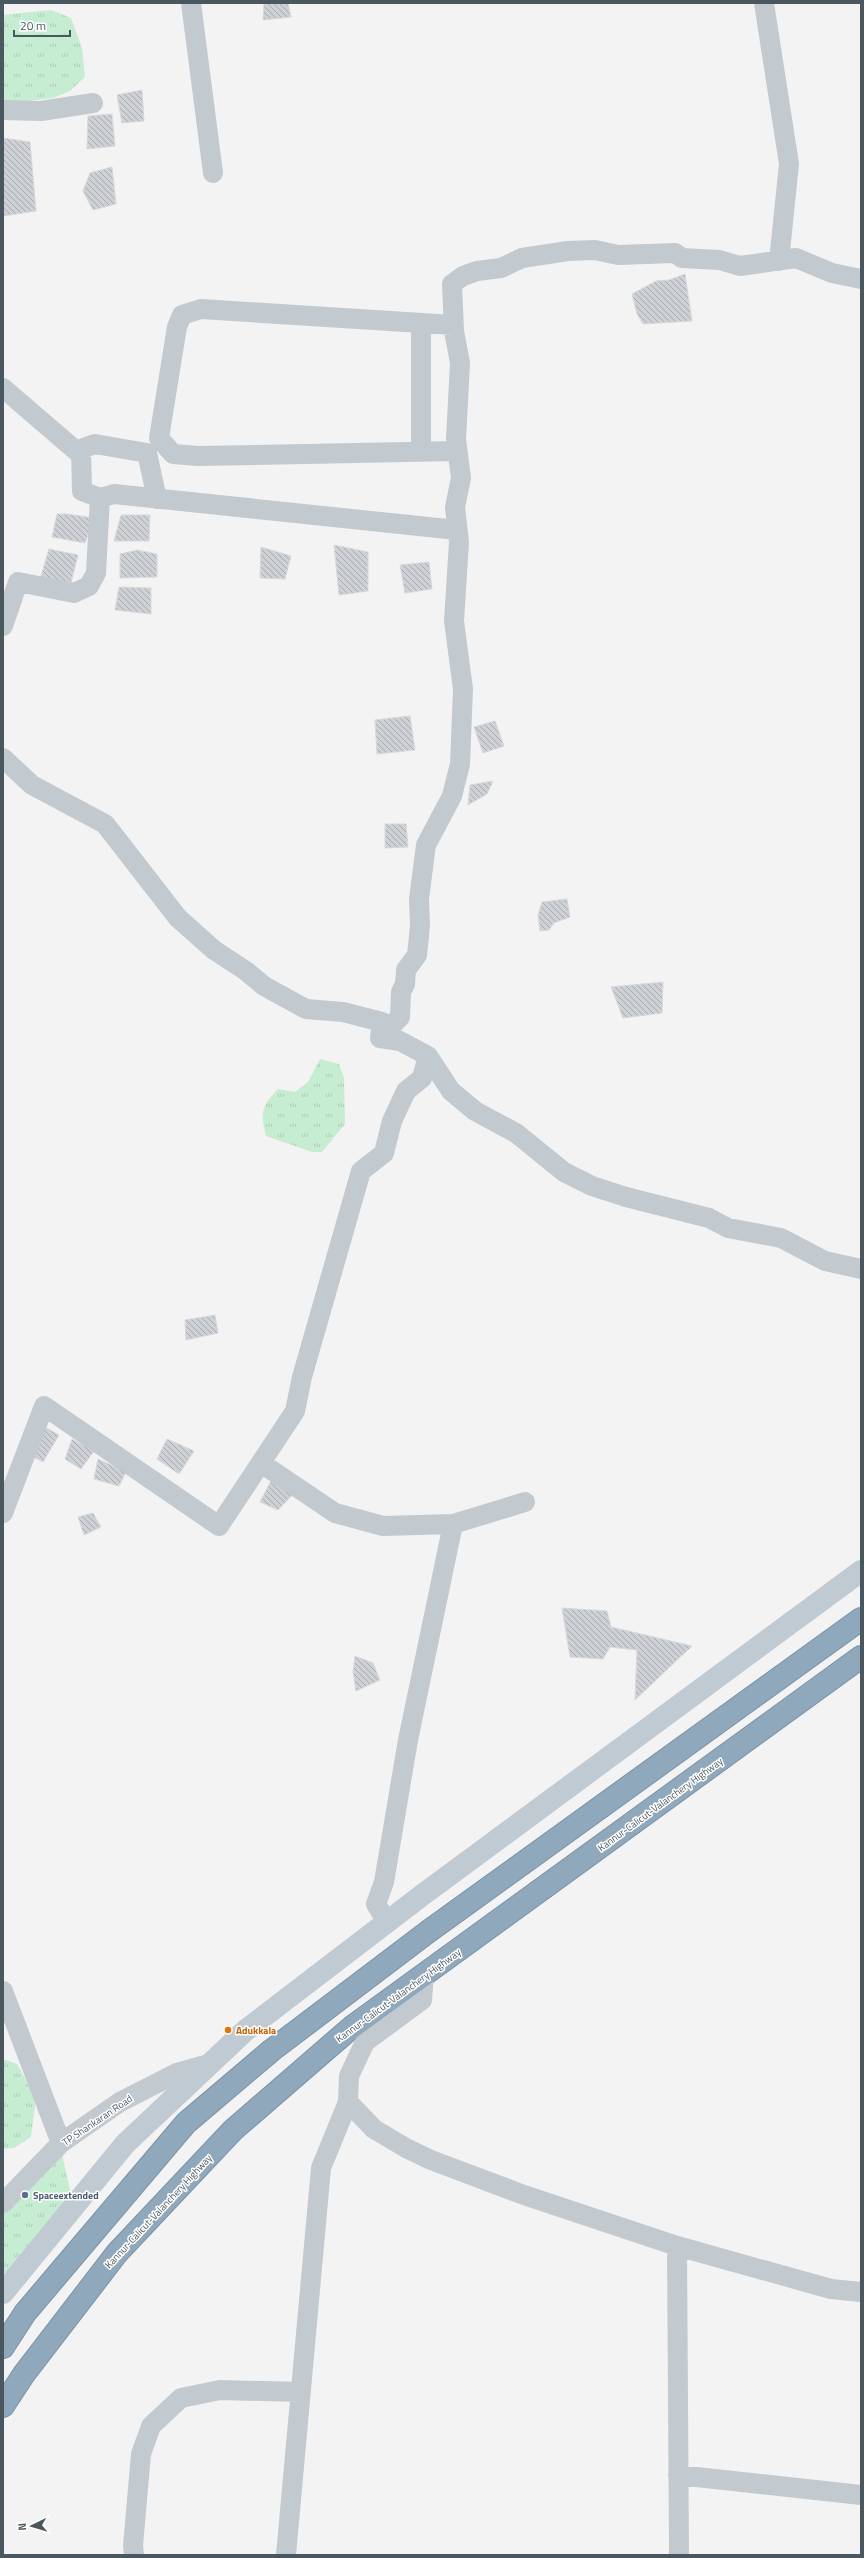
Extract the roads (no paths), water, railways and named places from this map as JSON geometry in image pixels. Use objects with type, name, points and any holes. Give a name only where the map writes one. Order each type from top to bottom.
[{"type":"highway","points":[[3,2347],[25,2313],[186,2123],[272,2050],[429,1931],[861,1619]]},
{"type":"highway","name":"Kannur-Calicut-Valanchery Highway","points":[[3,2406],[24,2374],[116,2253],[233,2130],[352,2027],[861,1658]]},
{"type":"street","points":[[191,3],[213,173]]},
{"type":"street","points":[[764,3],[789,164],[779,261]]},
{"type":"street","points":[[3,110],[41,111],[93,103]]},
{"type":"street","points":[[380,1038],[400,1017],[401,992],[405,984],[406,970],[416,955],[419,899],[426,845],[452,796],[460,764],[463,689],[454,621],[459,542],[455,507],[461,478],[457,451],[456,407],[460,363],[453,325],[452,284],[463,276],[477,271],[501,268],[522,258],[568,251],[595,250],[618,256],[676,253],[682,258],[719,260],[740,266],[796,258],[832,273],[861,279]]},
{"type":"street","points":[[453,325],[201,308],[182,315],[177,327],[159,438],[173,454],[198,456],[457,451]]},
{"type":"street","points":[[421,323],[421,452]]},
{"type":"street","points":[[3,388],[81,455]]},
{"type":"street","points":[[157,499],[147,452],[95,444],[81,449],[82,491],[100,498],[114,494],[157,499],[457,530]]},
{"type":"street","points":[[3,626],[18,582],[74,593],[89,586],[96,574],[100,498]]},
{"type":"street","points":[[3,758],[32,785],[105,824],[178,918],[214,950],[246,971],[264,986],[306,1009],[343,1012],[382,1022],[380,1038]]},
{"type":"street","points":[[380,1038],[400,1041],[428,1056],[451,1091],[475,1111],[516,1133],[564,1172],[592,1186],[626,1197],[709,1218],[733,1230],[781,1238],[825,1261],[861,1269]]},
{"type":"street","points":[[3,1513],[44,1406],[219,1526],[294,1411],[302,1377],[361,1172],[384,1153],[392,1121],[406,1090],[422,1078],[428,1056]]},
{"type":"street","points":[[261,1463],[334,1513],[383,1526],[453,1524],[525,1502]]},
{"type":"street","points":[[387,1922],[376,1904],[384,1882],[408,1740],[453,1524]]},
{"type":"street","points":[[3,2292],[125,2144],[246,2030],[387,1922],[861,1571]]},
{"type":"street","points":[[286,2555],[321,2168],[348,2102],[349,2076],[365,2042],[422,2000],[424,1975]]},
{"type":"street","points":[[3,1991],[61,2143]]},
{"type":"street","name":"TP Shankaran Road","points":[[3,2203],[61,2143],[127,2098],[177,2073],[209,2064]]},
{"type":"street","points":[[348,2102],[374,2129],[431,2160],[524,2195],[677,2246],[831,2289],[861,2292]]},
{"type":"street","points":[[677,2246],[679,2555]]},
{"type":"street","points":[[134,2555],[133,2546],[141,2454],[152,2426],[181,2398],[220,2390],[301,2392]]},
{"type":"street","points":[[678,2475],[861,2495]]},
{"type":"place","name":"Adukkala","points":[[228,2030]]},
{"type":"place","name":"Spaceextended","points":[[25,2195]]}]
